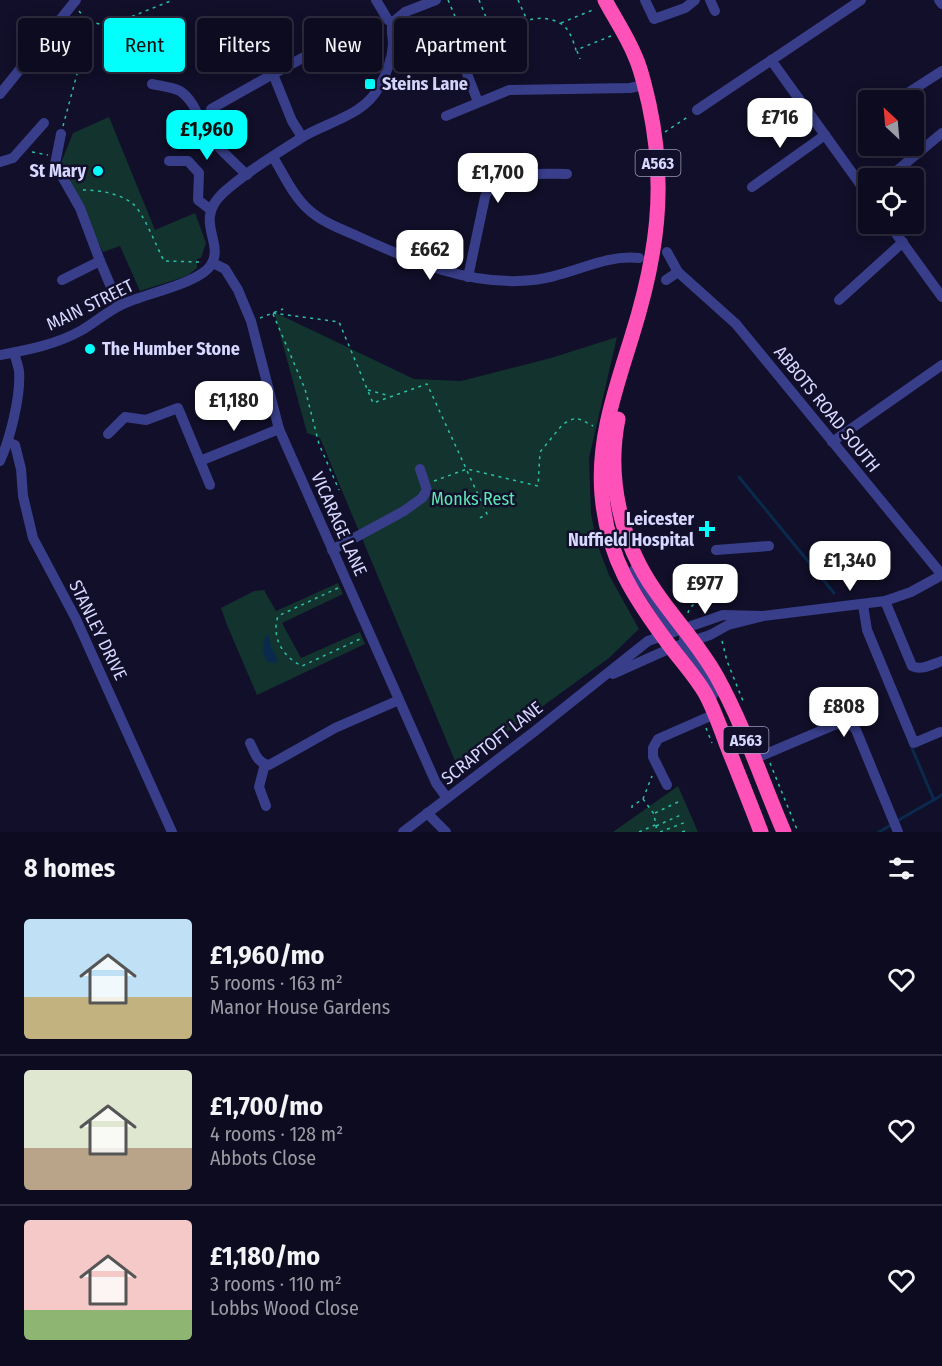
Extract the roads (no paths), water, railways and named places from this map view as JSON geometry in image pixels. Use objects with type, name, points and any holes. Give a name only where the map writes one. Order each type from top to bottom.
[{"type":"highway","name":"A563","points":[[606,2],[636,57],[644,85],[656,138],[659,188],[658,219],[652,260],[614,391],[605,432],[601,460],[602,494],[607,530],[621,572],[631,592],[679,639],[723,688],[784,832]]},
{"type":"highway","name":"A563","points":[[632,334],[616,427],[613,459],[616,496],[623,523],[636,559],[679,639],[714,712],[762,832]]},
{"type":"street","points":[[376,0],[388,20],[393,22]]},
{"type":"street","points":[[213,263],[215,253],[209,224],[211,210],[221,195],[302,137],[358,110],[370,101],[379,89],[388,69],[393,46],[391,27],[393,22],[405,12],[436,0]]},
{"type":"street","points":[[645,0],[654,20],[668,14],[679,4],[695,1]]},
{"type":"street","points":[[710,0],[715,11]]},
{"type":"street","points":[[697,110],[861,0]]},
{"type":"street","points":[[939,0],[942,4]]},
{"type":"street","points":[[0,94],[75,2]]},
{"type":"street","points":[[211,109],[304,57]]},
{"type":"street","points":[[771,60],[858,181]]},
{"type":"street","points":[[913,90],[942,71]]},
{"type":"street","points":[[466,72],[478,102]]},
{"type":"street","points":[[273,74],[292,120],[302,137]]},
{"type":"street","points":[[152,84],[178,90],[187,97],[208,133],[222,151],[247,175]]},
{"type":"street","points":[[446,116],[509,90],[630,88],[644,85]]},
{"type":"street","points":[[0,162],[13,158],[44,123]]},
{"type":"street","points":[[900,168],[942,133]]},
{"type":"street","points":[[61,134],[55,164],[73,195],[89,230],[119,306]]},
{"type":"street","points":[[752,187],[825,135]]},
{"type":"street","points":[[273,157],[300,202],[319,218],[393,252],[429,266],[468,277],[493,281],[535,280],[566,274],[611,258],[624,256],[639,258]]},
{"type":"street","points":[[169,161],[188,161],[199,173],[198,200],[211,210]]},
{"type":"street","points":[[468,277],[485,197],[491,185],[503,178],[514,176],[567,174]]},
{"type":"street","points":[[897,234],[942,297]]},
{"type":"street","points":[[839,300],[903,242]]},
{"type":"street","name":"ABBOTS ROAD SOUTH","points":[[667,252],[678,272],[736,324],[942,575]]},
{"type":"street","points":[[62,280],[100,261]]},
{"type":"street","name":"MAIN STREET","points":[[0,355],[47,344],[81,331],[119,306],[203,274],[213,263]]},
{"type":"street","name":"VICARAGE LANE","points":[[213,263],[220,265],[234,282],[251,321],[279,429],[436,783],[447,798]]},
{"type":"street","points":[[666,280],[678,272]]},
{"type":"street","points":[[0,461],[8,442],[15,408],[19,373],[14,352]]},
{"type":"street","points":[[832,442],[942,365]]},
{"type":"street","points":[[108,434],[125,417],[150,419],[178,408],[210,485]]},
{"type":"street","points":[[200,461],[279,429]]},
{"type":"street","name":"STANLEY DRIVE","points":[[8,442],[15,445],[23,496],[33,538],[76,619],[172,832]]},
{"type":"street","points":[[332,550],[414,504],[427,490],[420,469]]},
{"type":"street","points":[[716,550],[769,546]]},
{"type":"street","name":"SCRAPTOFT LANE","points":[[403,832],[648,641],[679,639],[763,616],[885,601],[911,592],[942,575]]},
{"type":"street","points":[[885,601],[912,666],[917,669],[942,661]]},
{"type":"street","points":[[863,605],[867,630],[914,743],[940,732]]},
{"type":"street","name":"SCRAPTOFT LANE","points":[[600,680],[728,614],[763,616]]},
{"type":"street","points":[[250,743],[258,760],[266,764],[273,764],[335,728],[399,700]]},
{"type":"street","points":[[667,785],[653,757],[653,748],[658,739],[714,712]]},
{"type":"street","points":[[754,759],[839,723],[847,722],[856,730],[895,825]]},
{"type":"street","points":[[266,764],[259,787],[266,806]]},
{"type":"street","points":[[427,813],[446,832]]},
{"type":"water","points":[[269,635],[271,647],[278,660],[275,663],[268,662],[264,653],[263,646],[266,636]]},
{"type":"waterway","points":[[739,477],[834,593]]},
{"type":"waterway","points":[[911,746],[934,800]]},
{"type":"waterway","points":[[897,821],[942,795]]},
{"type":"waterway","points":[[879,832],[891,825]]},
{"type":"place","name":"Steins Lane","points":[[370,84]]},
{"type":"place","name":"St Mary","points":[[98,171]]},
{"type":"place","name":"The Humber Stone","points":[[90,349]]},
{"type":"place","name":"Leicester Nuffield Hospital","points":[[707,529]]},
{"type":"park label","name":"Monks Rest","points":[[473,499]]}]
